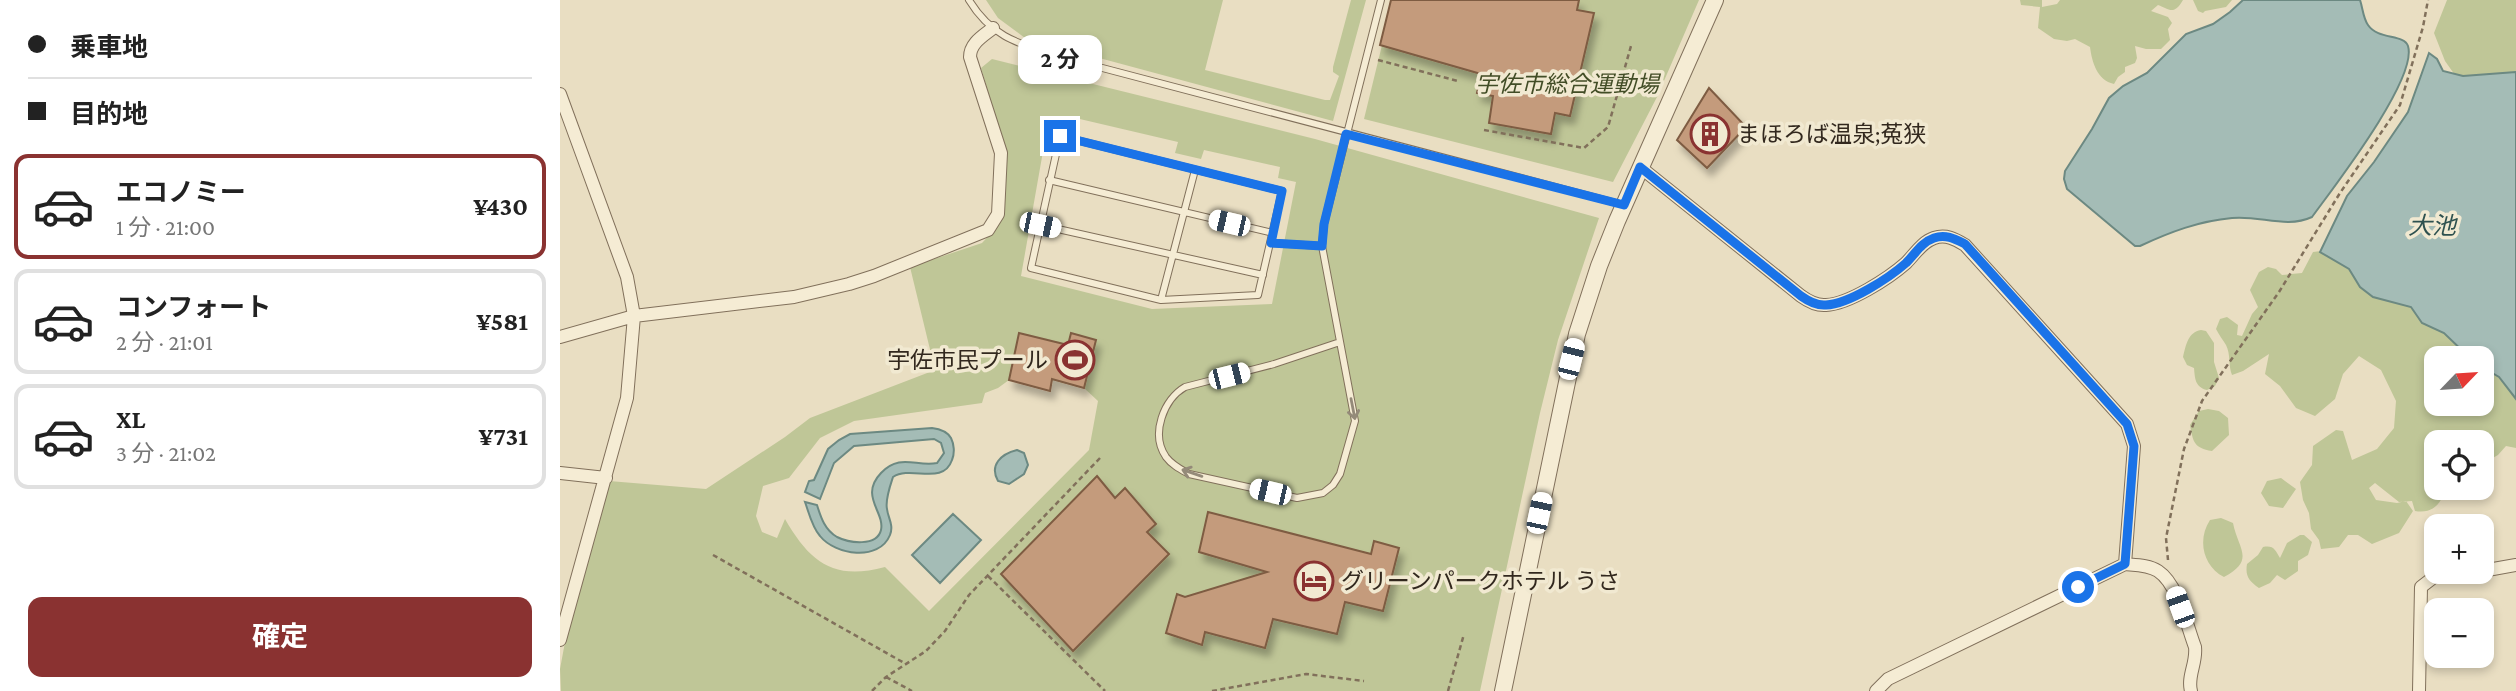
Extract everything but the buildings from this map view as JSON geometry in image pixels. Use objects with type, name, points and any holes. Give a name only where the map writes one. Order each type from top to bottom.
[{"type":"street","points":[[1503,691],[1571,359],[1599,266],[1715,0]]},
{"type":"street","points":[[560,337],[634,316],[800,296],[849,284],[988,230],[998,214],[1001,153],[970,50],[993,28]]},
{"type":"street","points":[[560,94],[626,277],[634,316],[627,398],[560,640]]},
{"type":"street","points":[[1640,167],[1801,296],[1817,304],[1831,304],[1874,285],[1906,262],[1924,243],[1934,238],[1947,236],[1965,244],[2127,424],[2134,446],[2125,564]]},
{"type":"street","points":[[560,473],[606,478]]},
{"type":"street","points":[[1876,691],[1888,679],[2125,564],[2159,571],[2173,587],[2195,647],[2196,656],[2189,679],[2191,691]]},
{"type":"street","points":[[2494,568],[2516,565]]},
{"type":"street","points":[[2419,691],[2421,587],[2425,584]]},
{"type":"lane","points":[[969,0],[981,17],[1010,41],[1052,55],[1624,205]]},
{"type":"lane","points":[[1340,342],[1274,364],[1185,387],[1174,394],[1166,405],[1161,422],[1160,439],[1164,454],[1173,465],[1189,474],[1297,498],[1323,493],[1333,485],[1340,474],[1355,421],[1322,246],[1324,224],[1381,0]]},
{"type":"lane","points":[[1060,136],[1195,170],[1282,191],[1258,295],[1161,300],[1031,268],[1060,136]]},
{"type":"lane","points":[[1161,300],[1195,170]]},
{"type":"lane","points":[[1049,180],[1273,233]]},
{"type":"lane","points":[[1040,225],[1263,275]]},
{"type":"lane","points":[[1271,243],[1322,246]]},
{"type":"path","points":[[2173,587],[2166,553],[2166,538],[2184,449],[2202,401],[2279,292],[2340,193],[2400,105],[2423,27],[2428,0]]},
{"type":"path","points":[[1484,130],[1584,148],[1608,127],[1631,46]]},
{"type":"path","points":[[1374,60],[1458,81]]},
{"type":"path","points":[[872,691],[886,677],[926,651],[945,631],[969,595],[1100,458]]},
{"type":"path","points":[[713,555],[906,664]]},
{"type":"path","points":[[988,576],[1105,691]]},
{"type":"path","points":[[1448,691],[1465,634]]},
{"type":"path","points":[[1212,691],[1307,674],[1364,681]]},
{"type":"path","points":[[886,677],[912,691]]},
{"type":"green space","points":[[986,0],[1223,0],[1205,70],[1330,100],[1339,76],[1333,72],[1333,67],[1351,0],[1366,0],[1333,121],[1025,38],[998,18]]},
{"type":"green space","name":"宇佐市総合運動場","points":[[1393,0],[1699,0],[1657,97],[1613,182],[1364,119]]},
{"type":"green space","points":[[2020,0],[2042,0],[2042,7],[2057,4],[2060,0],[2183,0],[2174,10],[2158,5],[2151,11],[2168,17],[2172,23],[2168,29],[2170,40],[2161,49],[2135,46],[2135,63],[2125,67],[2125,72],[2114,84],[2099,74],[2090,47],[2075,39],[2054,39],[2038,28],[2040,7],[2021,5]]},
{"type":"green space","points":[[2193,0],[2232,0],[2226,7],[2203,13],[2198,11]]},
{"type":"green space","points":[[2447,0],[2516,0],[2516,86],[2462,85],[2445,61],[2434,33]]},
{"type":"green space","points":[[992,59],[1315,139],[1599,218],[1558,340],[1480,691],[561,691],[560,669],[568,626],[609,481],[706,489],[810,418],[935,370],[910,267],[982,243],[996,228],[1005,149],[981,68]],"holes":[[[1067,116],[1178,142],[1175,153],[1201,159],[1204,150],[1280,167],[1278,178],[1296,182],[1272,304],[1152,309],[1021,276],[1048,123],[1063,127]],[[1009,380],[1050,391],[1052,380],[1084,388],[1098,401],[1089,450],[929,611],[885,567],[851,571],[837,569],[814,557],[785,519],[777,538],[762,532],[756,516],[763,486],[789,478],[820,438],[854,421],[982,403],[985,393]]]},
{"type":"green space","points":[[2329,250],[2469,346],[2424,346],[2424,416],[2494,416],[2494,363],[2516,378],[2516,448],[2506,446],[2494,457],[2494,430],[2424,430],[2424,500],[2441,500],[2426,511],[2415,511],[2412,501],[2406,501],[2413,511],[2399,533],[2372,544],[2358,535],[2348,535],[2339,547],[2321,549],[2319,540],[2311,529],[2300,482],[2312,465],[2313,446],[2336,430],[2343,431],[2352,460],[2377,449],[2394,428],[2396,401],[2381,370],[2359,356],[2343,374],[2335,399],[2315,416],[2296,408],[2280,386],[2265,374],[2269,354],[2232,375],[2228,349],[2216,329],[2220,319],[2227,317],[2238,325],[2237,335],[2242,336],[2258,307],[2250,290],[2259,272],[2268,267],[2276,269],[2282,275],[2302,273],[2313,252]],"holes":[[[2375,483],[2399,502],[2403,502],[2397,503],[2376,500],[2369,488]]]},
{"type":"green space","points":[[2201,330],[2206,331],[2214,343],[2214,362],[2219,378],[2215,386],[2207,390],[2198,385],[2194,368],[2187,365],[2183,357],[2190,336]]},
{"type":"green space","points":[[2199,411],[2219,411],[2228,418],[2229,435],[2212,451],[2195,443],[2190,425]]},
{"type":"green space","points":[[2281,478],[2296,489],[2283,508],[2269,506],[2261,493],[2267,481]]},
{"type":"green space","points":[[2221,518],[2233,523],[2242,553],[2240,565],[2224,577],[2211,566],[2203,544],[2210,520]]},
{"type":"green space","points":[[2300,535],[2312,542],[2308,555],[2298,561],[2298,571],[2285,580],[2277,575],[2270,583],[2259,588],[2248,578],[2247,564],[2263,547],[2272,547],[2280,558],[2287,543]]},
{"type":"water","points":[[2243,0],[2360,0],[2365,19],[2372,30],[2406,42],[2408,46],[2408,62],[2400,83],[2372,133],[2312,217],[2292,222],[2220,219],[2135,246],[2067,189],[2065,171],[2109,98],[2123,86],[2147,73],[2186,34],[2213,24]]},
{"type":"water","name":"大池","points":[[2429,53],[2437,59],[2443,71],[2463,76],[2516,72],[2516,399],[2494,374],[2494,346],[2458,346],[2444,333],[2422,323],[2411,307],[2373,297],[2360,287],[2349,269],[2320,252],[2347,196],[2408,112]]},
{"type":"water","points":[[932,428],[943,431],[951,438],[954,449],[952,460],[942,472],[909,473],[893,477],[887,501],[891,531],[884,544],[877,549],[856,553],[827,543],[813,524],[805,502],[817,505],[826,527],[837,537],[855,542],[874,539],[881,530],[881,523],[872,489],[881,473],[902,462],[937,463],[944,453],[941,443],[934,439],[854,446],[834,463],[820,499],[805,492],[809,481],[814,480],[828,449],[850,434]]},
{"type":"water","points":[[1017,450],[1024,453],[1028,465],[1024,474],[1009,484],[998,481],[995,470],[998,461]]},
{"type":"water","points":[[953,514],[981,540],[940,583],[912,555]]},
{"type":"place","name":"まほろば温泉;菟狭","points":[[1710,134]]},
{"type":"place","name":"宇佐市民プール","points":[[1075,360]]},
{"type":"place","name":"グリーンパークホテル うさ","points":[[1314,581]]},
{"type":"route","points":[[1060,136],[1282,191],[1271,243],[1322,246],[1324,224],[1346,134],[1624,205],[1640,167],[1801,296],[1821,305],[1846,299],[1874,285],[1892,274],[1924,243],[1934,238],[1947,236],[1955,239],[1965,244],[2028,313],[2127,424],[2132,435],[2134,446],[2125,564],[2078,587]]}]
